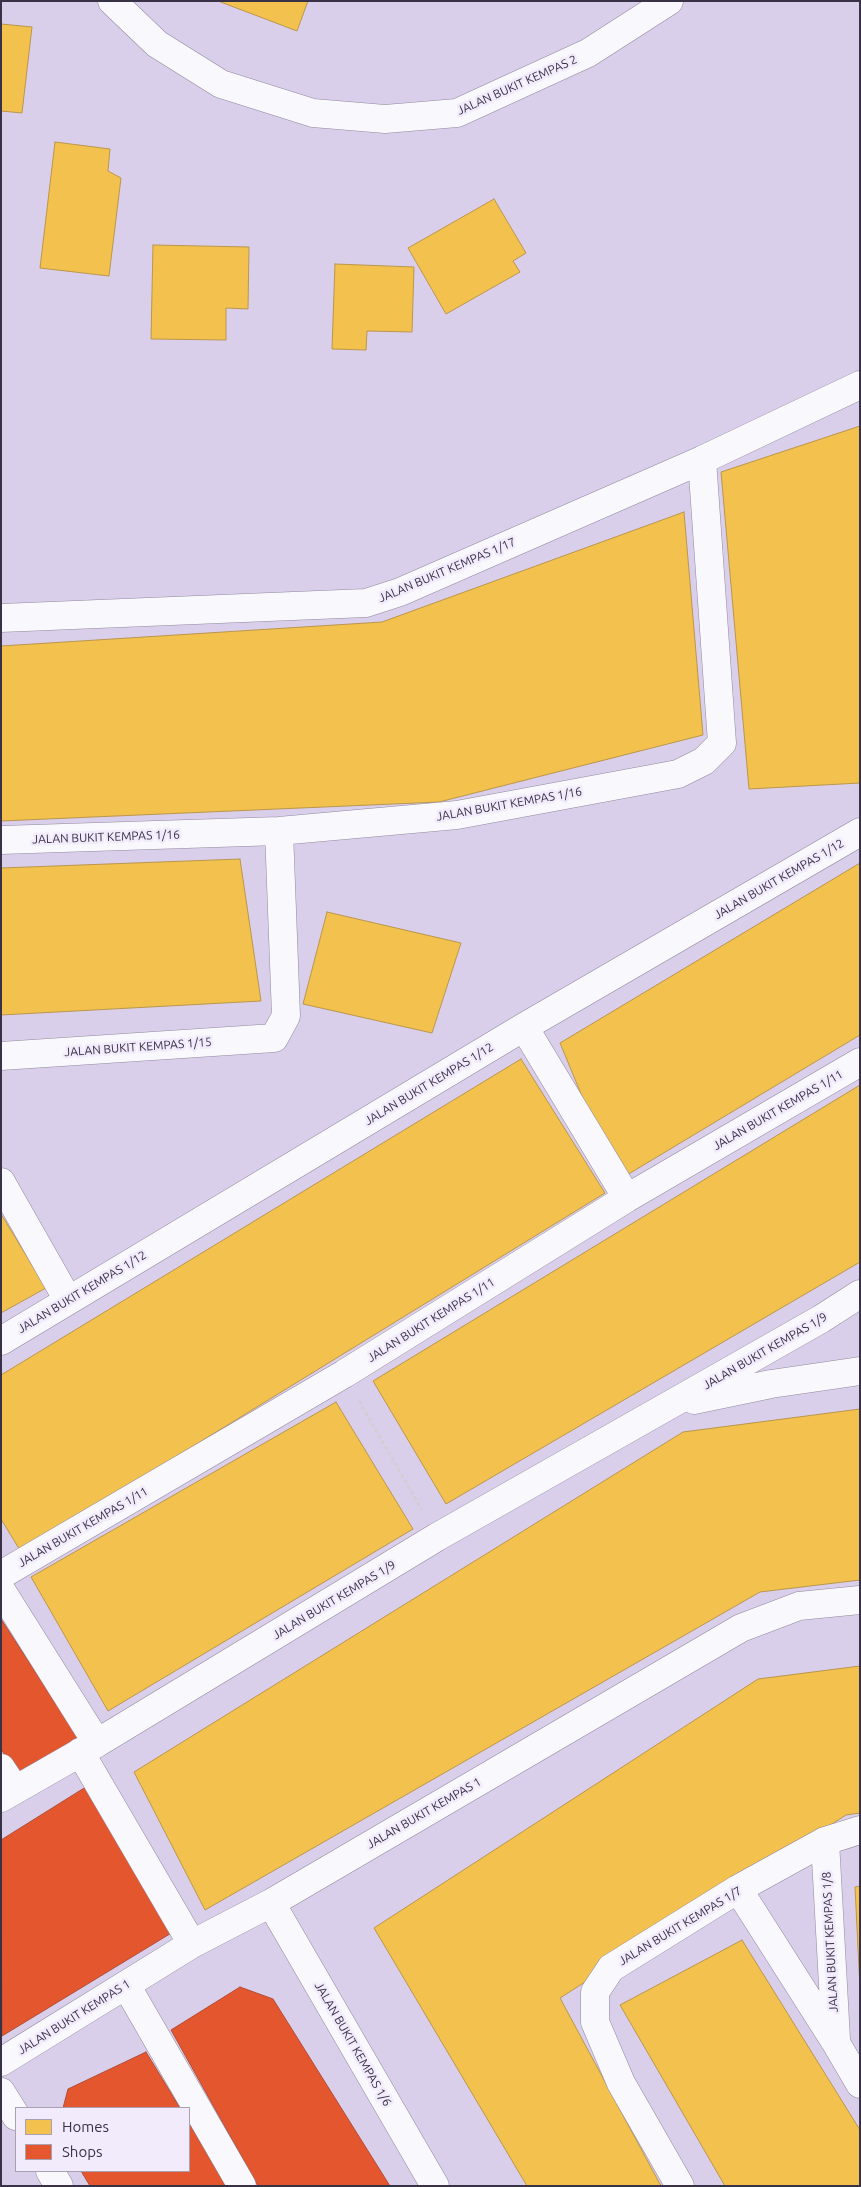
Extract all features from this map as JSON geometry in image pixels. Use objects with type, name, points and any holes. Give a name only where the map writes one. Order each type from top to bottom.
[{"type":"street","name":"JALAN BUKIT KEMPAS 2","points":[[112,1],[157,44],[221,84],[312,113],[385,119],[457,113],[588,53],[669,1]]},
{"type":"street","name":"JALAN BUKIT KEMPAS 1/17","points":[[1,618],[366,603],[400,592],[702,460],[860,385]]},
{"type":"street","name":"JALAN BUKIT KEMPAS 1/16","points":[[1,840],[279,831],[457,815],[678,774],[704,761],[722,743],[702,460]]},
{"type":"street","name":"JALAN BUKIT KEMPAS 1/15","points":[[1,1056],[274,1038],[286,1016],[279,831]]},
{"type":"street","name":"JALAN BUKIT KEMPAS 1/12","points":[[1,1341],[524,1028],[860,832]]},
{"type":"street","points":[[524,1028],[627,1198]]},
{"type":"street","name":"JALAN BUKIT KEMPAS 1/11","points":[[1,1575],[344,1374],[627,1198],[860,1062]]},
{"type":"street","points":[[1,1182],[68,1300]]},
{"type":"street","name":"JALAN BUKIT KEMPAS 1/9","points":[[6,1785],[89,1748],[437,1537],[821,1319],[860,1294]]},
{"type":"street","name":"JALAN BUKIT KEMPAS 1/9","points":[[668,1406],[771,1384],[860,1371]]},
{"type":"street","points":[[1,1590],[89,1748],[192,1944]]},
{"type":"street","name":"JALAN BUKIT KEMPAS 1","points":[[1,2062],[192,1944],[270,1903],[741,1628],[799,1606],[860,1600]]},
{"type":"street","name":"JALAN BUKIT KEMPAS 1/7","points":[[680,2186],[621,2083],[595,2022],[595,1992],[611,1968],[738,1889],[825,1841],[860,1830]]},
{"type":"street","name":"JALAN BUKIT KEMPAS 1/8","points":[[825,1841],[836,2042]]},
{"type":"street","name":"JALAN BUKIT KEMPAS 1/8","points":[[738,1889],[836,2042],[860,2084]]},
{"type":"street","name":"JALAN BUKIT KEMPAS 1/6","points":[[270,1903],[435,2186]]},
{"type":"street","points":[[126,1985],[242,2186]]},
{"type":"street","points":[[1,2092],[15,2114]]},
{"type":"street","points":[[51,2172],[59,2186]]},
{"type":"path","points":[[344,1374],[437,1537]]},
{"type":"building: Homes","points":[[218,1],[308,1],[297,31]]},
{"type":"building: Homes","points":[[1,24],[32,27],[22,113],[1,111]]},
{"type":"building: Homes","points":[[55,142],[110,149],[108,171],[121,178],[109,276],[40,268]]},
{"type":"building: Homes","points":[[494,199],[526,253],[513,261],[520,272],[446,314],[408,248]]},
{"type":"building: Homes","points":[[153,245],[249,247],[248,309],[226,308],[226,340],[151,339]]},
{"type":"building: Homes","points":[[335,264],[414,267],[412,332],[367,331],[366,350],[332,349]]},
{"type":"building: Homes","points":[[860,426],[860,783],[749,789],[721,472]]},
{"type":"building: Homes","points":[[684,512],[703,735],[439,802],[1,821],[1,646],[382,622]]},
{"type":"building: Homes","points":[[240,859],[261,1001],[1,1015],[1,868]]},
{"type":"building: Homes","points":[[860,863],[860,1035],[617,1181],[560,1043]]},
{"type":"building: Homes","points":[[327,912],[461,943],[432,1033],[303,1004]]},
{"type":"building: Homes","points":[[521,1059],[605,1193],[21,1552],[1,1519],[1,1375]]},
{"type":"building: Homes","points":[[860,1085],[860,1262],[446,1504],[373,1381]]},
{"type":"building: Homes","points":[[1,1214],[46,1288],[1,1313]]},
{"type":"building: Homes","points":[[336,1402],[413,1529],[108,1711],[31,1577]]},
{"type":"building: Homes","points":[[860,1409],[860,1580],[760,1592],[205,1910],[134,1772],[683,1432]]},
{"type":"building: Homes","points":[[860,1666],[860,1813],[846,1815],[560,1998],[661,2186],[527,2186],[374,1928],[758,1679]]},
{"type":"building: Homes","points":[[860,1886],[860,1989],[855,1887]]},
{"type":"building: Homes","points":[[742,1940],[860,2130],[860,2186],[725,2186],[620,2005]]},
{"type":"building: Shops","points":[[1,1619],[78,1738],[17,1774],[1,1749]]},
{"type":"building: Shops","points":[[89,1785],[173,1932],[2,2036],[1,1840]]},
{"type":"building: Shops","points":[[240,1987],[273,1999],[390,2186],[258,2186],[171,2030]]},
{"type":"building: Shops","points":[[146,2052],[179,2107],[63,2107],[68,2089]]},
{"type":"building: Shops","points":[[190,2125],[226,2186],[90,2186],[82,2172],[190,2172]]}]
